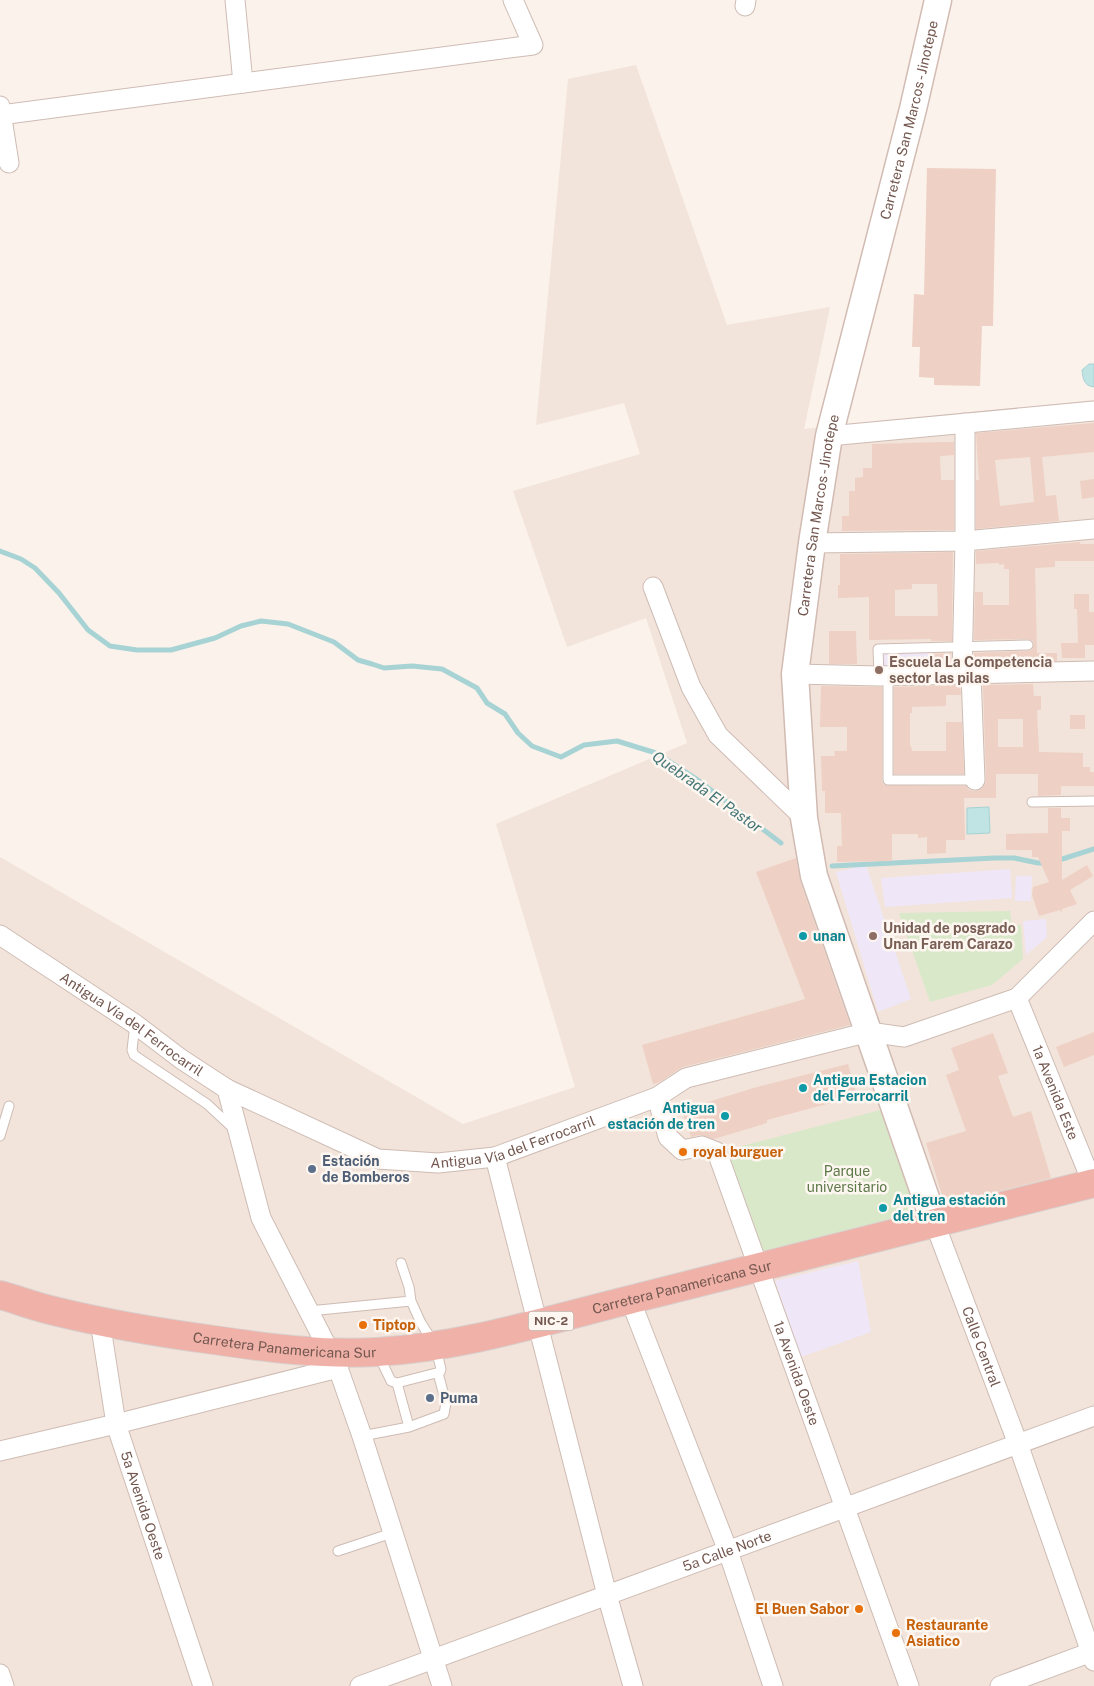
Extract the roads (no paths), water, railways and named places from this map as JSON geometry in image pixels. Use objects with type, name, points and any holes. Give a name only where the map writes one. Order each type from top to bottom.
[{"type":"highway","name":"Carretera Panamericana Sur","points":[[0,1295],[52,1311],[100,1321],[334,1360],[377,1352],[435,1345],[538,1324],[630,1299],[1093,1184]]},
{"type":"main road","name":"Carretera San Marcos - Jinotepe","points":[[868,1032],[814,876],[804,818],[795,674],[812,543],[829,436],[913,109],[938,0]]},
{"type":"main road","name":"Calle Central","points":[[868,1032],[935,1224]]},
{"type":"street","points":[[235,0],[242,83]]},
{"type":"street","points":[[9,163],[0,112],[533,45],[513,0]]},
{"type":"street","points":[[829,436],[1094,411]]},
{"type":"street","points":[[965,423],[965,541],[962,646],[975,780]]},
{"type":"street","points":[[812,543],[965,541],[1094,529]]},
{"type":"street","points":[[653,587],[691,687],[718,735],[804,818]]},
{"type":"street","points":[[795,674],[883,676],[1094,671]]},
{"type":"street","name":"Antigua Vía del Ferrocarril","points":[[0,935],[135,1024],[227,1089],[378,1159],[438,1163],[495,1157],[657,1097],[686,1078],[868,1032],[904,1037],[1017,998],[1094,921]]},
{"type":"street","name":"1a Avenida Este","points":[[1017,998],[1093,1184]]},
{"type":"street","points":[[227,1089],[261,1218],[334,1360],[362,1436],[442,1686]]},
{"type":"street","name":"1a Avenida Oeste","points":[[657,1097],[668,1137],[682,1150],[702,1146],[717,1152],[757,1268],[909,1686]]},
{"type":"street","points":[[495,1157],[607,1595],[633,1686]]},
{"type":"street","name":"Calle Central","points":[[935,1224],[1018,1444],[1093,1655]]},
{"type":"street","points":[[630,1299],[728,1551],[773,1686]]},
{"type":"street","name":"5a Avenida Oeste","points":[[100,1321],[116,1424],[203,1686]]},
{"type":"street","points":[[0,1452],[116,1424],[334,1360]]},
{"type":"street","name":"5a Calle Norte","points":[[360,1686],[1094,1416]]},
{"type":"street","points":[[1000,1686],[1093,1655]]},
{"type":"street","points":[[0,1674],[4,1686]]},
{"type":"lane","points":[[975,780],[888,780],[883,676],[878,649],[1028,646]]},
{"type":"lane","points":[[1032,802],[1094,801]]},
{"type":"lane","points":[[135,1024],[132,1050],[134,1055],[207,1104],[239,1134]]},
{"type":"lane","points":[[0,1136],[9,1106]]},
{"type":"lane","points":[[362,1436],[409,1427],[444,1414],[446,1402],[438,1373],[441,1370],[435,1345],[410,1301],[409,1286],[402,1263]]},
{"type":"lane","points":[[310,1311],[410,1301]]},
{"type":"lane","points":[[377,1352],[391,1381],[397,1383],[438,1373]]},
{"type":"lane","points":[[397,1383],[409,1427]]},
{"type":"lane","points":[[338,1551],[392,1533]]},
{"type":"water","points":[[1089,364],[1094,364],[1094,387],[1086,384],[1083,376],[1082,370]]},
{"type":"water","points":[[989,807],[990,833],[967,834],[967,808]]},
{"type":"waterway","name":"Quebrada El Pastor","points":[[0,551],[21,559],[35,568],[59,593],[88,630],[110,646],[137,650],[171,650],[215,638],[241,626],[261,621],[288,624],[334,642],[358,660],[384,668],[412,666],[442,669],[477,688],[487,703],[505,714],[518,733],[532,746],[561,757],[584,745],[617,741],[656,753],[695,778],[781,843]]},
{"type":"waterway","name":"Quebrada El Pastor","points":[[1056,861],[1094,849]]},
{"type":"waterway","name":"Quebrada El Pastor","points":[[832,866],[995,858],[1014,858],[1046,863]]},
{"type":"place","name":"Escuela La Competencia sector las pilas","points":[[879,670]]},
{"type":"place","name":"unan","points":[[803,936]]},
{"type":"place","name":"Unidad de posgrado Unan Farem Carazo","points":[[873,936]]},
{"type":"place","name":"Antigua Estacion del Ferrocarril","points":[[803,1088]]},
{"type":"place","name":"Antigua estación de tren","points":[[725,1116]]},
{"type":"place","name":"royal burguer","points":[[683,1152]]},
{"type":"place","name":"Estación de Bomberos","points":[[312,1169]]},
{"type":"place","name":"Antigua estación del tren","points":[[883,1208]]},
{"type":"place","name":"Tiptop","points":[[363,1325]]},
{"type":"place","name":"Puma","points":[[430,1398]]},
{"type":"place","name":"El Buen Sabor","points":[[859,1609]]},
{"type":"place","name":"Restaurante Asiatico","points":[[896,1633]]},
{"type":"park label","name":"Parque universitario","points":[[847,1180]]}]
